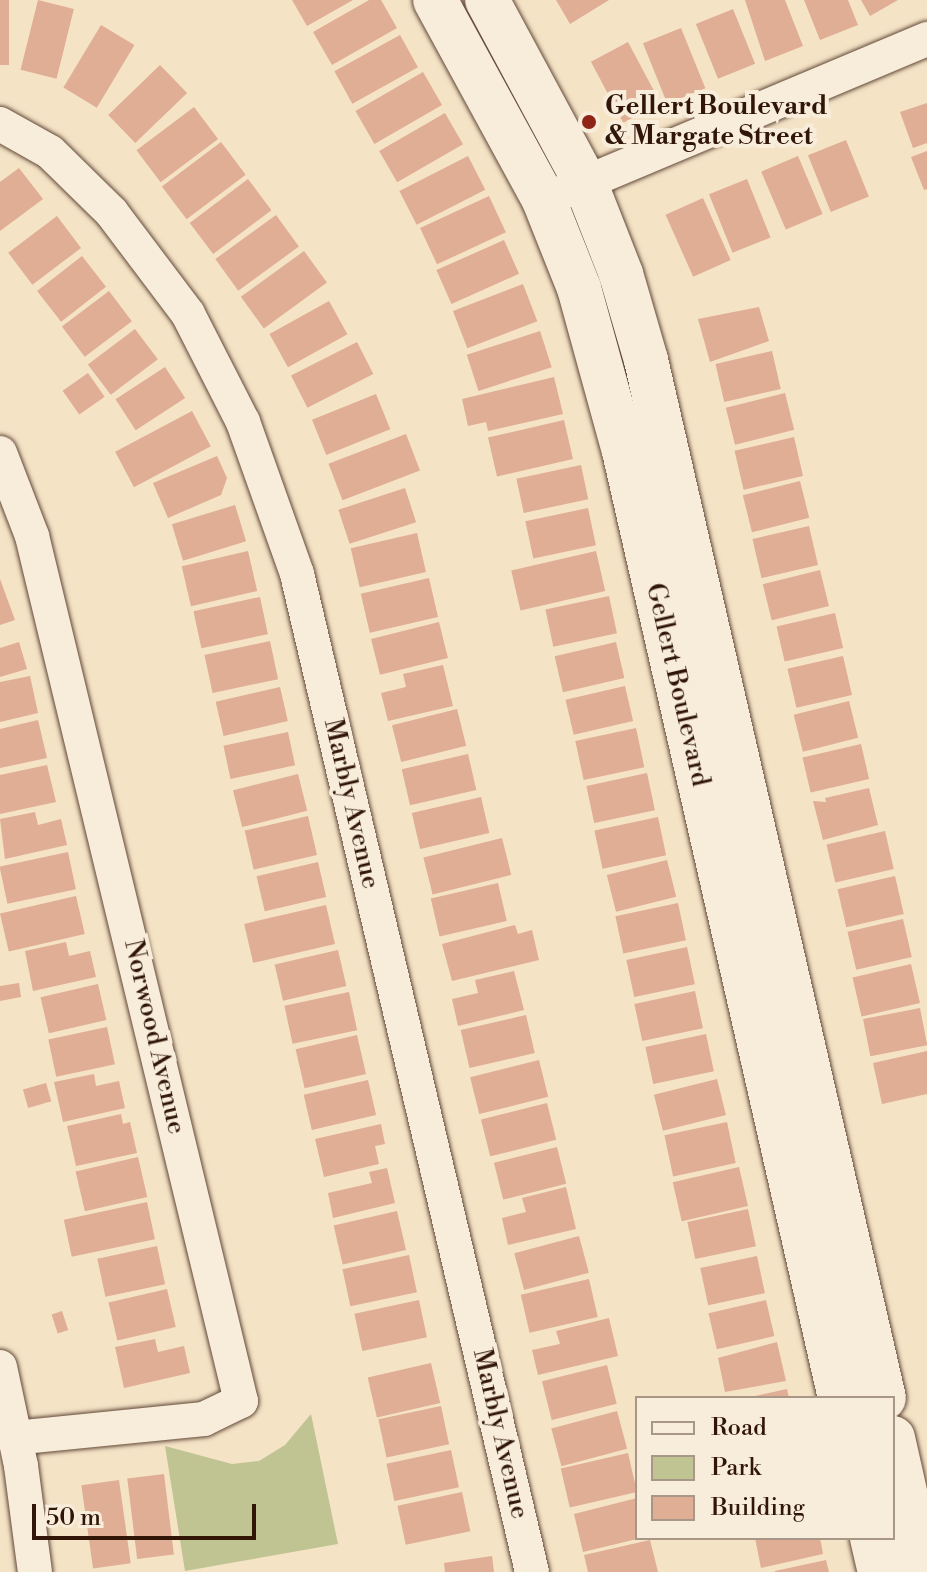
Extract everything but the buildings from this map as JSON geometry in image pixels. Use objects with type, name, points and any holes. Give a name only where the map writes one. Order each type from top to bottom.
[{"type":"main road","name":"Gellert Boulevard","points":[[435,0],[544,200],[579,288],[624,451],[840,1396]]},
{"type":"main road","name":"Gellert Boulevard","points":[[487,0],[585,182],[621,274],[667,441],[884,1396]]},
{"type":"main road","points":[[895,1447],[923,1572]]},
{"type":"main road","points":[[872,1540],[880,1572]]},
{"type":"street","points":[[544,200],[927,39]]},
{"type":"street","name":"Marbly Avenue","points":[[0,124],[50,152],[112,213],[188,314],[243,422],[297,574],[532,1572]]},
{"type":"street","name":"Norwood Avenue","points":[[0,453],[32,536],[241,1401],[204,1419],[15,1438]]},
{"type":"street","points":[[0,1367],[15,1438],[35,1572]]},
{"type":"green space","points":[[311,1414],[338,1544],[185,1571],[165,1446],[232,1464],[259,1461],[285,1445]]},
{"type":"place","name":"Gellert Boulevard & Margate Street","points":[[589,122]]}]
